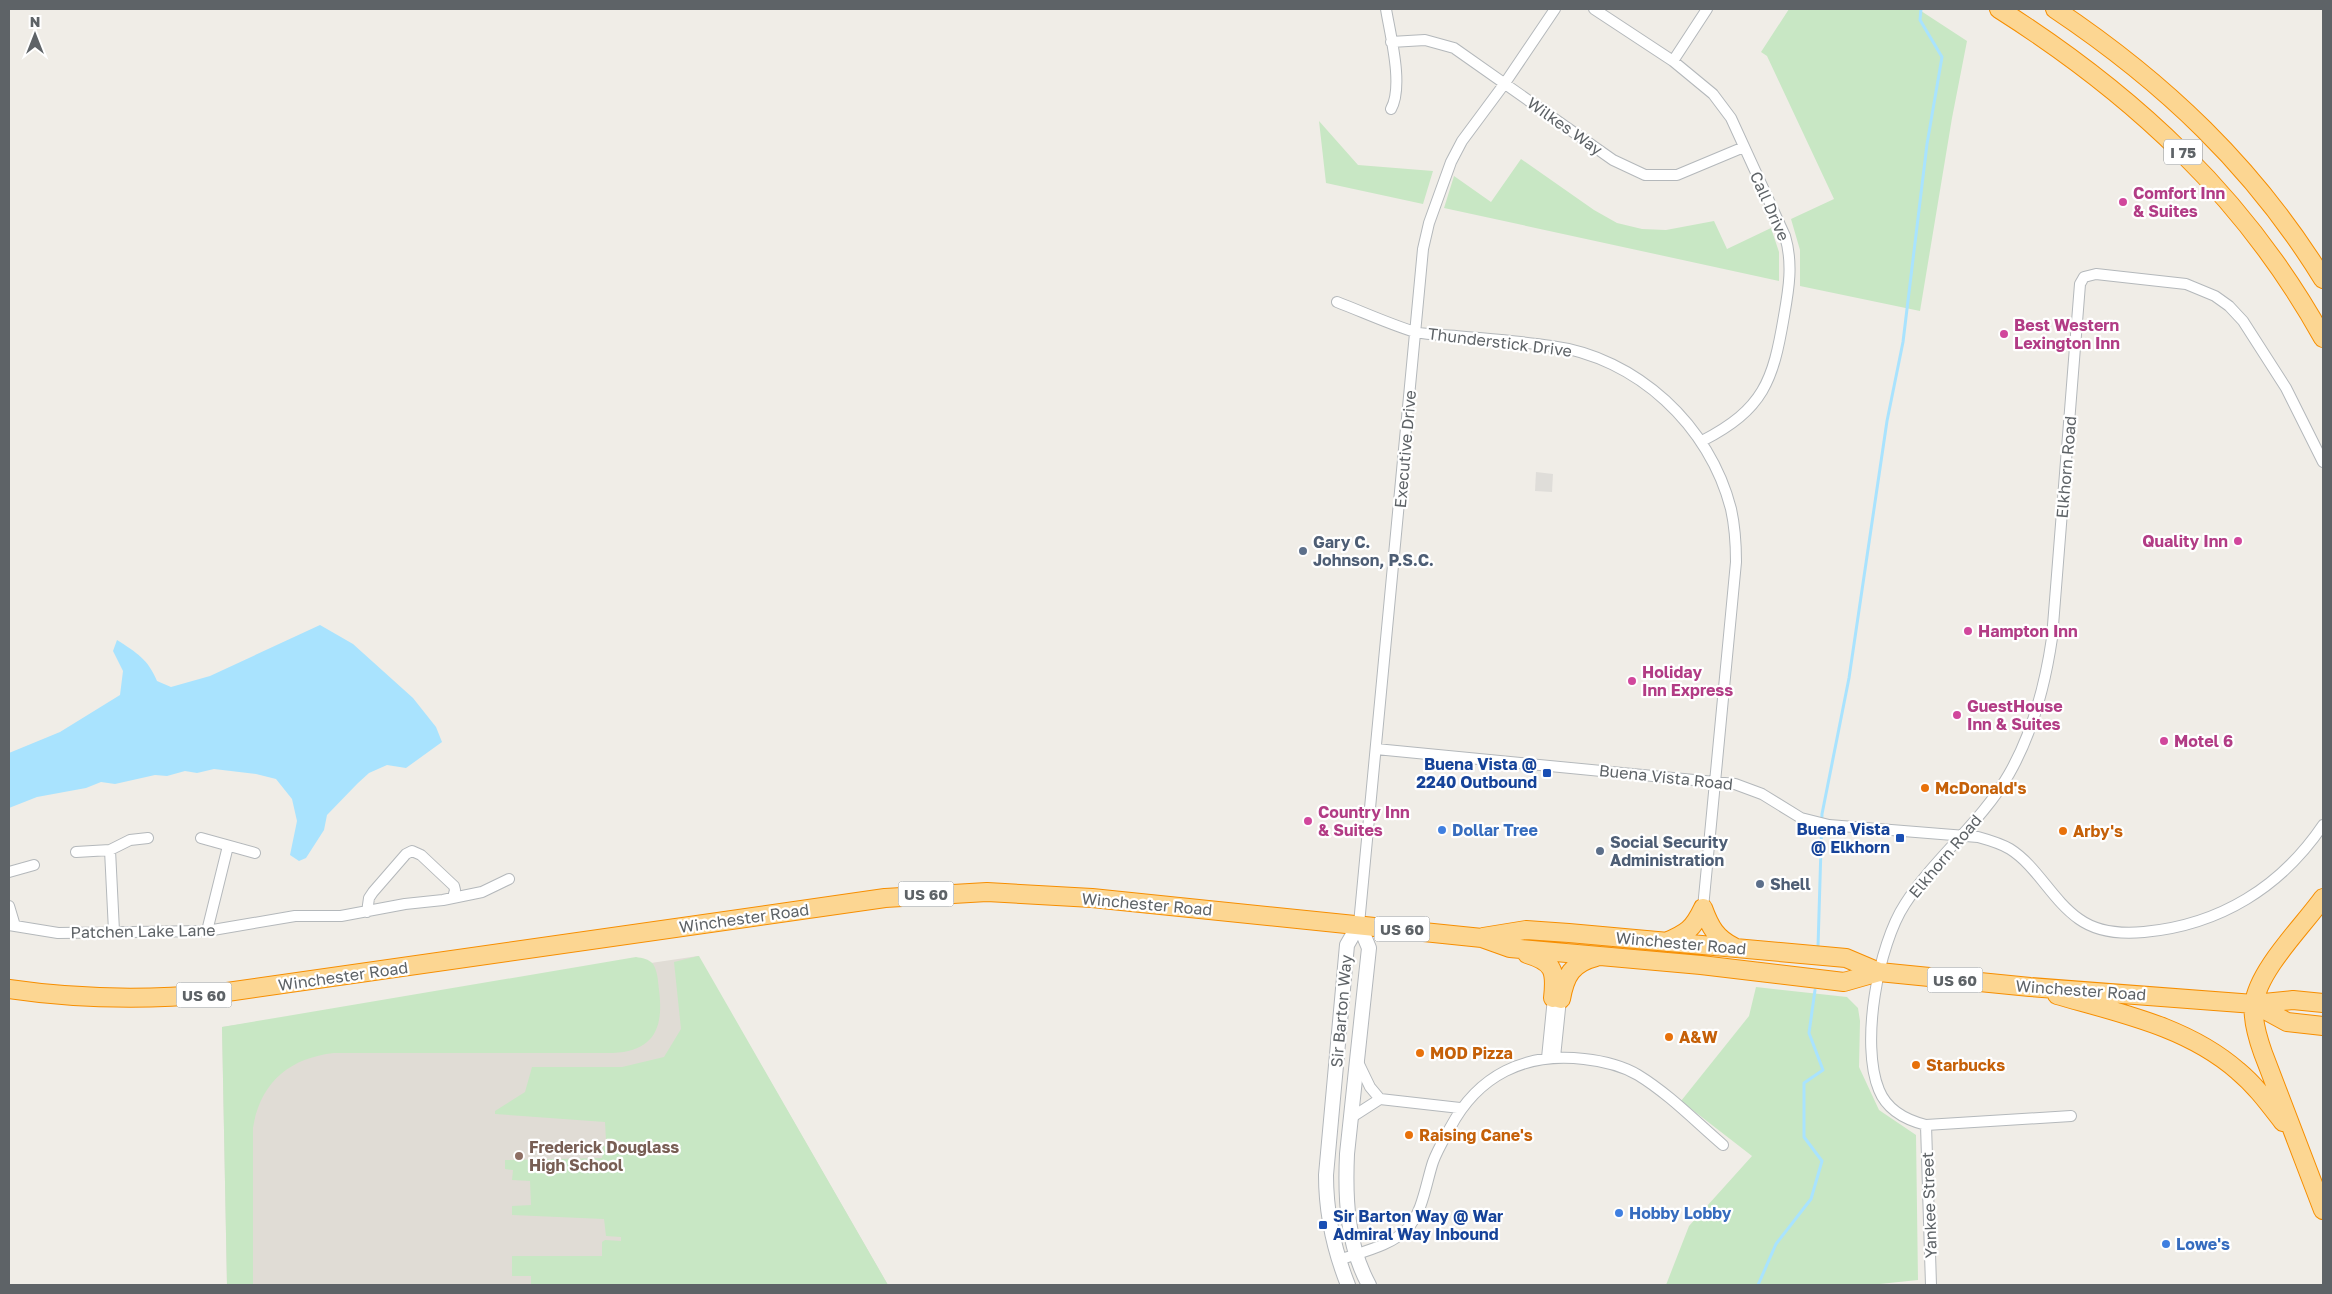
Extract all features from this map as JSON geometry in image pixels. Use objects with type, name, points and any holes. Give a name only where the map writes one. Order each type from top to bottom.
[{"type":"highway","name":"I 75","points":[[1998,9],[2084,66],[2125,99],[2190,160],[2254,233],[2311,317],[2323,338]]},
{"type":"highway","name":"I 75","points":[[2055,9],[2114,50],[2148,78],[2223,147],[2270,203],[2323,279]]},
{"type":"highway","name":"Winchester Road","points":[[9,989],[93,998],[159,998],[212,994],[885,898],[951,893],[1005,892],[1359,924],[1482,938],[1510,948],[1701,964],[1844,982],[1878,972]]},
{"type":"highway","points":[[2323,898],[2263,978],[2254,1004],[2258,1038],[2323,1210]]},
{"type":"highway","points":[[1666,942],[1690,930],[1695,925],[1703,908]]},
{"type":"highway","points":[[1703,908],[1713,932],[1723,941],[1738,949]]},
{"type":"highway","name":"Winchester Road","points":[[1482,938],[1526,930],[1846,958],[1878,972],[2030,987],[2081,989],[2254,1004],[2293,1000],[2323,1003]]},
{"type":"highway","points":[[1510,948],[1548,962],[1555,978],[1557,999]]},
{"type":"highway","points":[[1557,999],[1570,971],[1578,963],[1602,956]]},
{"type":"highway","points":[[2030,987],[2146,1021],[2183,1035],[2215,1053],[2239,1071],[2261,1094],[2294,1136]]},
{"type":"highway","name":"Winchester Road","points":[[2254,1004],[2287,1022],[2323,1026]]},
{"type":"main road","name":"Sir Barton Way","points":[[1359,924],[1369,948],[1346,1184],[1351,1237],[1369,1285]]},
{"type":"main road","name":"Sir Barton Way","points":[[1348,1285],[1339,1260],[1327,1208],[1327,1146],[1347,946],[1359,924]]},
{"type":"street","points":[[1386,9],[1396,88],[1394,104],[1391,109]]},
{"type":"street","name":"Executive Drive","points":[[1359,924],[1423,248],[1441,185],[1462,142],[1506,84],[1555,9]]},
{"type":"street","name":"Call Drive","points":[[1594,9],[1673,61],[1714,94],[1731,118],[1785,236],[1790,257],[1788,291],[1777,356],[1767,385],[1756,401],[1741,416],[1702,441]]},
{"type":"street","points":[[1673,61],[1707,9]]},
{"type":"street","name":"Wilkes Way","points":[[1391,42],[1426,40],[1442,43],[1454,48],[1613,160],[1645,175],[1676,175],[1744,147]]},
{"type":"street","name":"Elkhorn Road","points":[[2071,1116],[1926,1125],[1910,1121],[1893,1110],[1880,1091],[1871,1061],[1878,972],[1889,934],[1905,904],[1925,876],[1961,836],[2006,780],[2032,724],[2042,693],[2052,638],[2080,284],[2084,277],[2096,274],[2186,284],[2215,296],[2230,306],[2243,320],[2286,388],[2323,462]]},
{"type":"street","name":"Thunderstick Drive","points":[[1337,302],[1416,332],[1553,346],[1582,353],[1613,364],[1643,382],[1667,402],[1702,441],[1724,488],[1736,536],[1735,589],[1703,908]]},
{"type":"street","name":"Buena Vista Road","points":[[1376,749],[1735,784],[1753,789],[1809,821],[1829,825],[1990,840],[2009,848],[2019,856],[2067,910],[2080,920],[2096,928],[2114,932],[2135,933],[2176,928],[2218,915],[2243,903],[2270,884],[2292,865],[2323,824]]},
{"type":"street","points":[[76,852],[110,850],[130,840],[148,838]]},
{"type":"street","points":[[201,838],[255,853]]},
{"type":"street","points":[[207,931],[228,846]]},
{"type":"street","points":[[110,850],[114,931]]},
{"type":"street","points":[[367,912],[369,898],[373,892],[406,854],[412,850],[454,886],[455,890],[452,898]]},
{"type":"street","points":[[9,872],[34,865]]},
{"type":"street","name":"Patchen Lake Lane","points":[[12,926],[58,934],[114,931],[207,931],[295,916],[341,916],[404,904],[452,898],[482,892],[509,879]]},
{"type":"street","points":[[9,906],[12,926]]},
{"type":"street","points":[[1551,1057],[1557,999]]},
{"type":"street","points":[[1339,1260],[1392,1239],[1411,1224],[1416,1217],[1434,1160],[1460,1108],[1501,1072],[1528,1061],[1551,1057],[1602,1061],[1621,1066],[1660,1091],[1723,1145]]},
{"type":"street","points":[[1357,1060],[1370,1087],[1380,1099]]},
{"type":"street","points":[[1352,1116],[1380,1099],[1460,1108]]},
{"type":"street","name":"Yankee Street","points":[[1926,1125],[1932,1285]]},
{"type":"shaded area","points":[[1536,472],[1553,474],[1552,492],[1535,491]]},
{"type":"shaded area","name":"Frederick Douglass High School","points":[[698,956],[888,1285],[227,1285],[222,1027]]},
{"type":"green space","points":[[1789,9],[1918,9],[1967,41],[1952,118],[1920,311],[1800,286],[1800,250],[1791,219],[1834,199],[1767,56],[1761,52]]},
{"type":"green space","points":[[1319,121],[1358,165],[1433,171],[1423,204],[1326,183]]},
{"type":"green space","points":[[1521,159],[1594,210],[1617,223],[1642,229],[1666,230],[1714,221],[1727,249],[1771,228],[1779,252],[1779,281],[1444,208],[1454,176],[1491,202]]},
{"type":"green space","points":[[699,956],[888,1285],[531,1285],[531,1276],[512,1276],[512,1256],[602,1256],[602,1242],[605,1240],[621,1241],[621,1237],[606,1236],[604,1219],[512,1215],[512,1206],[531,1205],[530,1181],[512,1180],[513,1170],[505,1169],[505,1160],[602,1158],[603,1146],[620,1145],[621,1141],[606,1140],[605,1122],[495,1114],[495,1111],[525,1092],[532,1067],[622,1067],[664,1057],[681,1029],[674,962]]},
{"type":"green space","points":[[636,957],[650,961],[655,967],[658,977],[660,1004],[660,1016],[653,1035],[638,1048],[613,1053],[334,1053],[303,1060],[279,1075],[262,1098],[253,1128],[253,1285],[227,1285],[222,1027]]},
{"type":"green space","points":[[1756,987],[1847,997],[1858,1008],[1860,1021],[1859,1067],[1879,1110],[1916,1135],[1918,1280],[1870,1285],[1666,1285],[1689,1226],[1752,1156],[1681,1101],[1749,1016]]},
{"type":"water","points":[[320,625],[353,644],[413,698],[436,727],[442,742],[406,768],[387,765],[369,773],[327,815],[324,830],[306,858],[299,861],[290,855],[297,821],[292,799],[276,779],[256,774],[214,769],[197,773],[185,771],[167,776],[155,775],[115,784],[101,782],[86,788],[37,797],[9,808],[9,753],[60,732],[120,695],[123,671],[113,651],[117,640],[146,662],[157,681],[171,687],[210,676]]},
{"type":"waterway","points":[[1818,947],[1822,814],[1849,678],[1887,421],[1903,342],[1927,144],[1942,57],[1920,20],[1921,9]]},
{"type":"waterway","points":[[1758,1285],[1776,1244],[1811,1199],[1822,1161],[1804,1137],[1804,1083],[1823,1070],[1809,1033],[1815,990]]},
{"type":"place","name":"Comfort Inn & Suites","points":[[2123,202]]},
{"type":"place","name":"Best Western Lexington Inn","points":[[2004,334]]},
{"type":"place","name":"Quality Inn","points":[[2238,541]]},
{"type":"place","name":"Gary C. Johnson, P.S.C.","points":[[1303,551]]},
{"type":"place","name":"Hampton Inn","points":[[1968,631]]},
{"type":"place","name":"Holiday Inn Express","points":[[1632,681]]},
{"type":"place","name":"GuestHouse Inn & Suites","points":[[1957,715]]},
{"type":"place","name":"Motel 6","points":[[2164,741]]},
{"type":"place","name":"Buena Vista @ 2240 Outbound","points":[[1547,773]]},
{"type":"place","name":"McDonald's","points":[[1925,788]]},
{"type":"place","name":"Country Inn & Suites","points":[[1308,821]]},
{"type":"place","name":"Dollar Tree","points":[[1442,830]]},
{"type":"place","name":"Arby's","points":[[2063,831]]},
{"type":"place","name":"Buena Vista @ Elkhorn","points":[[1900,838]]},
{"type":"place","name":"Social Security Administration","points":[[1600,851]]},
{"type":"place","name":"Shell","points":[[1760,884]]},
{"type":"place","name":"A&W","points":[[1669,1037]]},
{"type":"place","name":"MOD Pizza","points":[[1420,1053]]},
{"type":"place","name":"Starbucks","points":[[1916,1065]]},
{"type":"place","name":"Raising Cane's","points":[[1409,1135]]},
{"type":"place","name":"Frederick Douglass High School","points":[[519,1156]]},
{"type":"place","name":"Hobby Lobby","points":[[1619,1213]]},
{"type":"place","name":"Sir Barton Way @ War Admiral Way Inbound","points":[[1323,1225]]},
{"type":"place","name":"Lowe's","points":[[2166,1244]]}]
